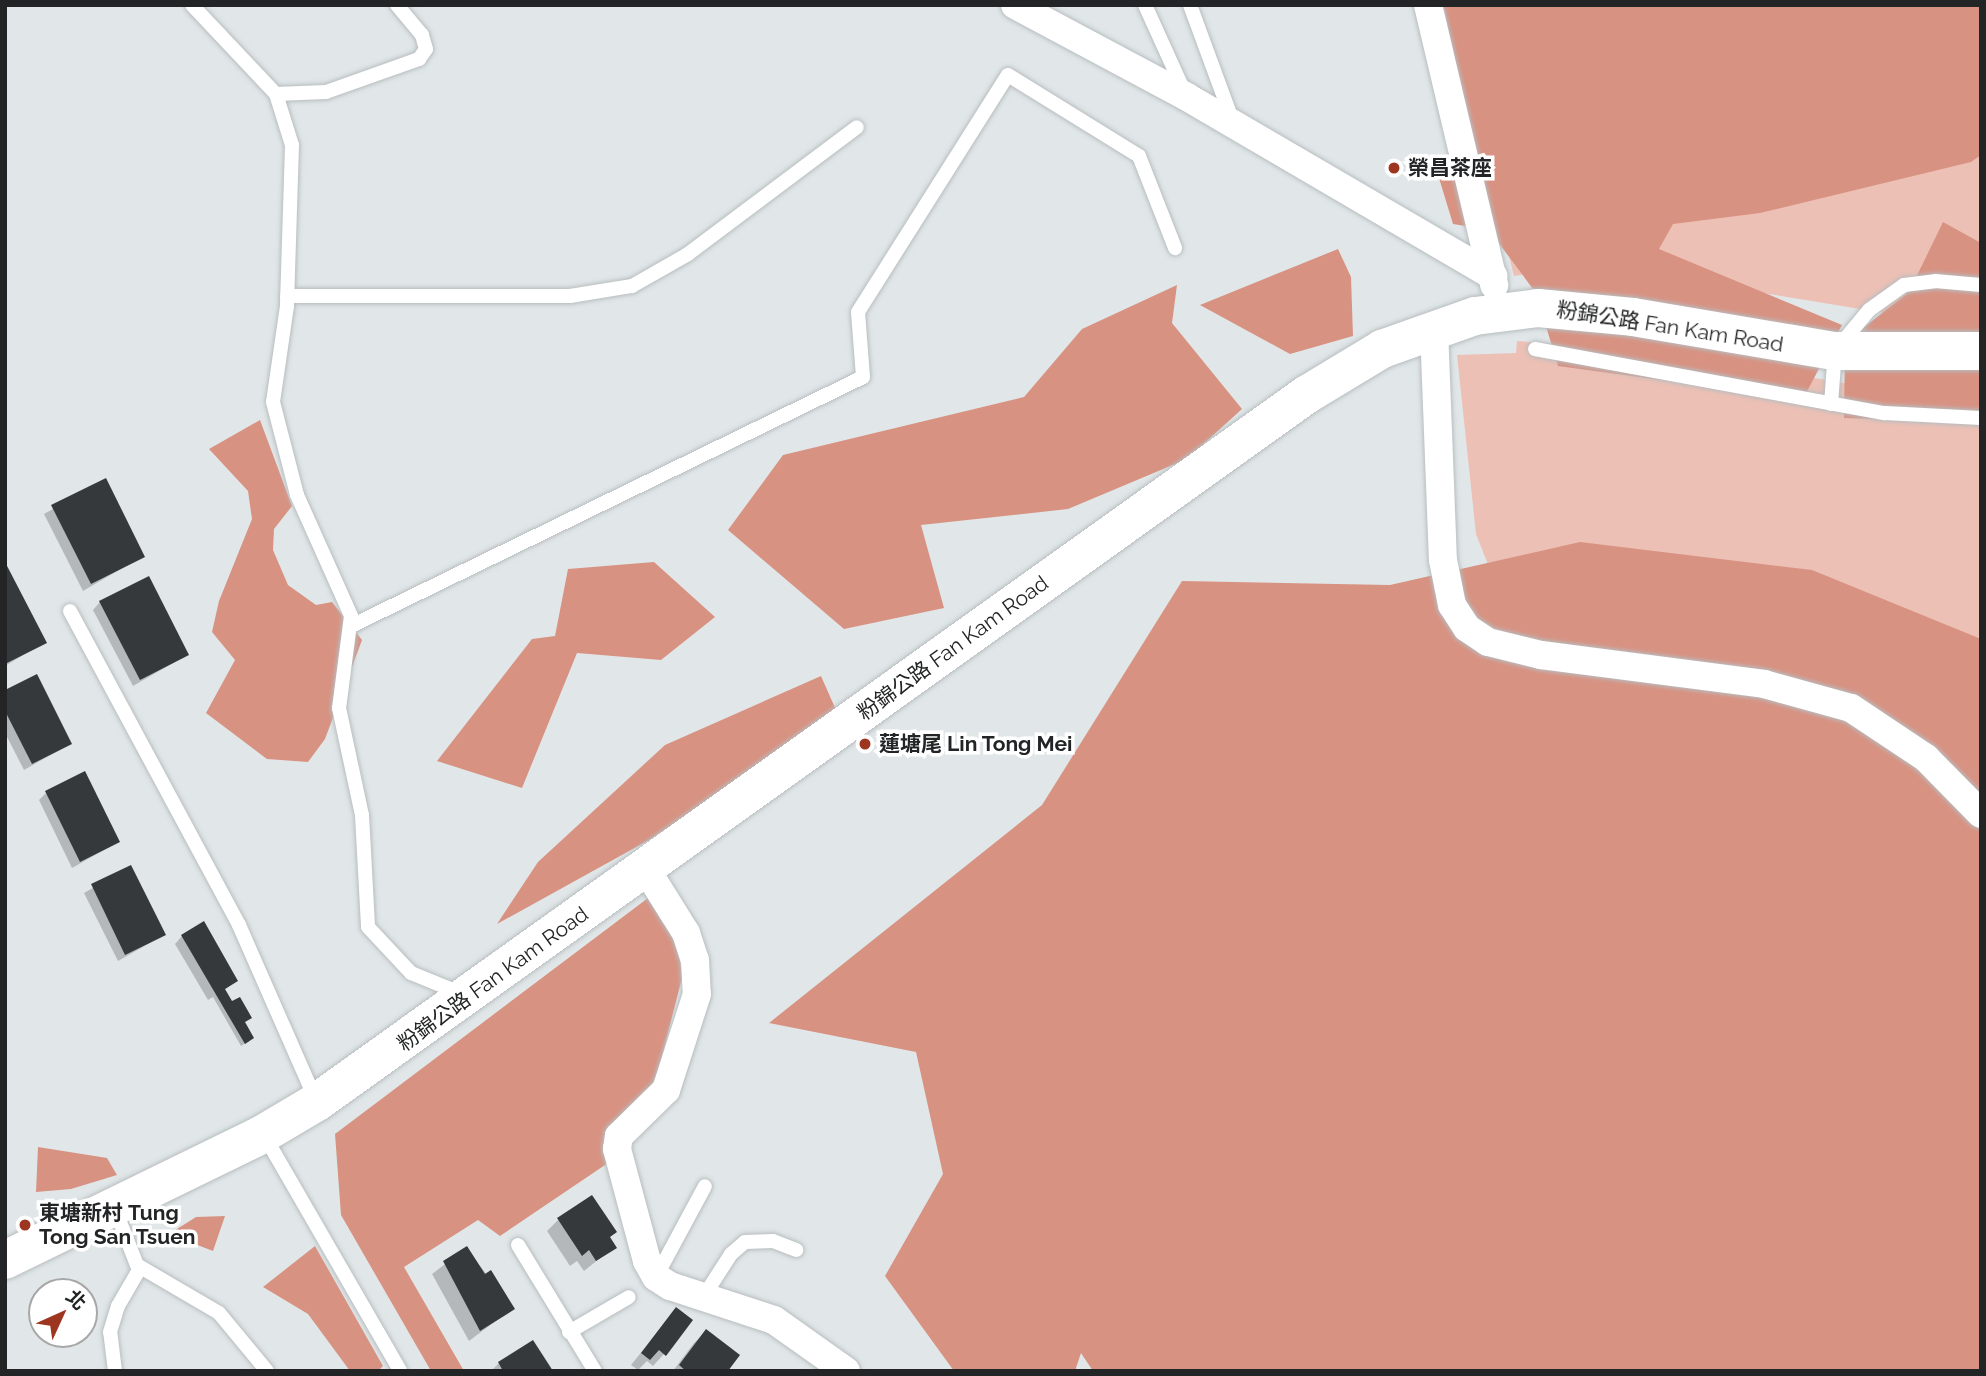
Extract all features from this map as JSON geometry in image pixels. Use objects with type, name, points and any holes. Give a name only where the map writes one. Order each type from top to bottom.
[{"type":"main road","name":"粉錦公路 Fan Kam Road","points":[[5,1261],[263,1134],[317,1102],[1306,395],[1382,349],[1434,328],[1495,294],[1835,351],[1981,351]]},
{"type":"street","points":[[1015,5],[1234,125],[1495,294]]},
{"type":"street","points":[[1428,5],[1495,294]]},
{"type":"street","points":[[1434,328],[1444,576],[1452,605],[1467,628],[1488,642],[1541,655],[1764,684],[1851,708],[1926,758],[1981,814]]},
{"type":"street","points":[[646,869],[686,933],[695,960],[697,994],[666,1090],[628,1125],[617,1149],[647,1261],[656,1277],[670,1286],[774,1320],[846,1371]]},
{"type":"lane","points":[[192,5],[276,94],[292,145],[287,296],[273,402],[297,495],[351,616],[339,708],[362,815],[368,927],[411,973],[468,996]]},
{"type":"lane","points":[[276,94],[327,92],[419,59],[426,49],[422,36],[397,5]]},
{"type":"lane","points":[[1145,5],[1187,97]]},
{"type":"lane","points":[[1190,5],[1234,125]]},
{"type":"lane","points":[[351,626],[863,377],[858,312],[1008,75],[1139,156],[1175,248]]},
{"type":"lane","points":[[287,296],[570,296],[632,286],[688,254],[857,127]]},
{"type":"lane","points":[[1831,404],[1835,351],[1869,310],[1905,285],[1935,281],[1981,285]]},
{"type":"lane","points":[[1535,349],[1885,414],[1981,418]]},
{"type":"lane","points":[[70,611],[239,925],[317,1102]]},
{"type":"lane","points":[[263,1134],[400,1371]]},
{"type":"lane","points":[[656,1277],[705,1186]]},
{"type":"lane","points":[[114,1207],[140,1268],[219,1313],[267,1371]]},
{"type":"lane","points":[[704,1296],[731,1254],[745,1242],[773,1241],[796,1250]]},
{"type":"lane","points":[[518,1245],[595,1371]]},
{"type":"lane","points":[[115,1371],[110,1332],[118,1306],[140,1268]]},
{"type":"lane","points":[[569,1332],[629,1297]]},
{"type":"shaded area","points":[[1443,5],[1981,5],[1981,155],[1971,162],[1760,213],[1673,224],[1659,249],[1842,325],[1803,399],[1558,366],[1536,293],[1489,230],[1453,224],[1439,178],[1457,129],[1454,53]]},
{"type":"shaded area","points":[[1447,5],[1981,5],[1981,314],[1921,319],[1678,279],[1570,267],[1514,276]]},
{"type":"shaded area","points":[[1943,222],[1981,243],[1981,422],[1844,418],[1845,342],[1909,292]]},
{"type":"shaded area","points":[[1338,249],[1351,277],[1353,336],[1290,354],[1200,305]]},
{"type":"shaded area","points":[[1177,285],[1172,323],[1242,409],[1187,459],[1068,509],[921,525],[944,608],[844,629],[728,530],[783,455],[1024,397],[1082,329]]},
{"type":"shaded area","points":[[1517,341],[1668,354],[1917,395],[1981,390],[1981,699],[1498,590],[1476,534],[1457,355],[1516,353]]},
{"type":"shaded area","points":[[260,420],[292,506],[274,529],[273,550],[288,585],[316,605],[332,602],[362,640],[325,739],[308,762],[267,759],[206,713],[235,660],[212,632],[219,601],[252,519],[248,491],[209,449]]},
{"type":"shaded area","points":[[1580,542],[1812,570],[1981,639],[1981,1371],[1093,1371],[1081,1353],[1075,1371],[954,1371],[885,1276],[943,1174],[916,1052],[769,1023],[1042,805],[1182,581],[1390,585]]},
{"type":"shaded area","points":[[654,562],[715,617],[661,660],[577,653],[522,788],[437,761],[532,639],[555,636],[568,569]]},
{"type":"shaded area","points":[[821,676],[836,710],[794,743],[649,840],[497,924],[538,862],[665,745]]},
{"type":"shaded area","points":[[652,895],[678,942],[682,978],[656,1080],[624,1112],[608,1163],[500,1236],[478,1220],[404,1267],[464,1371],[431,1371],[341,1215],[335,1134]]},
{"type":"shaded area","points":[[38,1147],[107,1158],[117,1175],[71,1189],[36,1192]]},
{"type":"shaded area","points":[[225,1216],[213,1251],[169,1234],[196,1217]]},
{"type":"shaded area","points":[[315,1246],[383,1366],[378,1371],[350,1371],[308,1314],[263,1287]]},
{"type":"building","points":[[106,478],[145,557],[91,584],[51,505]]},
{"type":"building","points":[[5,562],[47,643],[5,664]]},
{"type":"building","points":[[149,576],[189,655],[140,680],[99,601]]},
{"type":"building","points":[[37,674],[72,744],[32,764],[5,711],[5,690]]},
{"type":"building","points":[[85,771],[120,842],[80,862],[45,791]]},
{"type":"building","points":[[131,865],[166,935],[125,955],[91,884]]},
{"type":"building","points":[[204,921],[238,981],[225,989],[232,1001],[240,997],[252,1018],[245,1022],[254,1038],[245,1044],[181,935]]},
{"type":"building","points":[[592,1195],[617,1232],[610,1237],[617,1248],[596,1261],[589,1250],[582,1256],[557,1218]]},
{"type":"building","points":[[467,1246],[485,1274],[491,1270],[515,1309],[480,1331],[443,1261]]},
{"type":"building","points":[[676,1307],[693,1320],[666,1356],[659,1350],[650,1360],[641,1353]]},
{"type":"building","points":[[706,1329],[740,1355],[728,1371],[686,1371],[679,1365]]},
{"type":"building","points":[[533,1340],[553,1371],[503,1371],[498,1362]]},
{"type":"place","name":"榮昌茶座","points":[[1394,168]]},
{"type":"place","name":"蓮塘尾 Lin Tong Mei","points":[[865,744]]},
{"type":"place","name":"東塘新村 Tung Tong San Tsuen","points":[[25,1225]]}]
